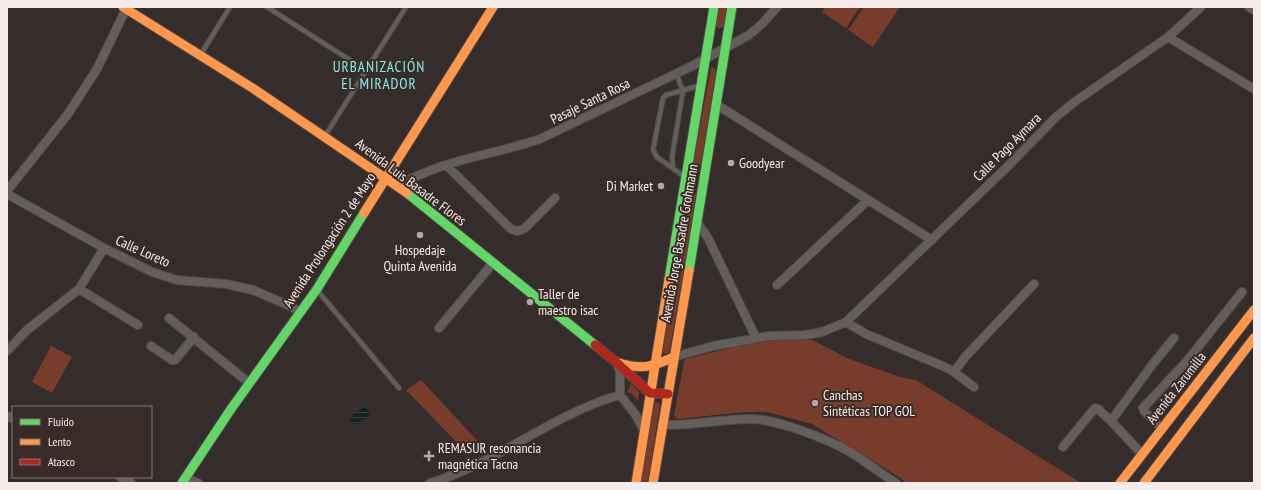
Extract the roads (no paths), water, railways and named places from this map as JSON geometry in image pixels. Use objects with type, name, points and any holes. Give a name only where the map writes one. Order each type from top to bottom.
[{"type":"main road","name":"Avenida Luis Basadre Flores","points":[[125,7],[201,55],[398,186],[616,362],[650,393]]},
{"type":"main road","name":"Avenida Prolongación 2 de Mayo","points":[[183,480],[249,383],[317,289],[352,235],[385,178],[462,59],[493,7]]},
{"type":"main road","name":"Avenida Jorge Basadre Grohmann","points":[[636,483],[650,393],[689,178],[701,86],[714,7]]},
{"type":"main road","name":"Avenida Jorge Basadre Grohmann","points":[[653,483],[697,221],[701,180],[717,106],[732,7]]},
{"type":"main road","name":"Avenida Zarumilla","points":[[1120,483],[1254,310]]},
{"type":"main road","points":[[1144,483],[1254,338]]},
{"type":"main road","points":[[616,362],[647,368],[674,357]]},
{"type":"main road","points":[[650,393],[668,394]]},
{"type":"street","points":[[7,193],[68,114],[97,69],[125,7]]},
{"type":"street","name":"Pasaje Santa Rosa","points":[[398,186],[414,177],[446,166],[540,139],[749,36],[777,7]]},
{"type":"street","name":"Calle Pago Aymara","points":[[846,322],[932,240],[1056,117],[1073,103],[1168,36],[1201,7]]},
{"type":"street","points":[[1248,7],[1254,10]]},
{"type":"street","points":[[1168,36],[1254,89]]},
{"type":"street","points":[[717,106],[932,240]]},
{"type":"street","points":[[446,166],[511,229],[517,231],[524,229],[556,198]]},
{"type":"street","name":"Calle Loreto","points":[[7,193],[104,248],[152,272],[189,282],[219,283],[239,286],[265,295],[300,312]]},
{"type":"street","points":[[777,285],[868,200]]},
{"type":"street","points":[[697,221],[708,238],[756,338]]},
{"type":"street","points":[[7,351],[27,330],[80,289],[104,248]]},
{"type":"street","points":[[439,328],[493,263]]},
{"type":"street","points":[[954,372],[966,356],[1034,284]]},
{"type":"street","points":[[80,289],[138,325]]},
{"type":"street","points":[[1162,429],[1144,411],[1143,408],[1187,361],[1242,292]]},
{"type":"street","points":[[169,318],[249,383]]},
{"type":"street","points":[[674,357],[713,346],[756,338],[769,336],[805,335],[822,332],[846,322],[866,334],[954,372],[974,387]]},
{"type":"street","points":[[151,346],[172,360],[175,360],[194,337]]},
{"type":"street","points":[[1111,421],[1174,338]]},
{"type":"street","points":[[616,362],[620,372],[620,394],[635,414],[644,430]]},
{"type":"street","points":[[430,483],[445,479],[470,468],[581,408],[620,394]]},
{"type":"street","points":[[1063,447],[1095,408],[1111,421],[1142,454]]},
{"type":"street","points":[[662,425],[678,426],[752,419],[767,421],[798,431],[849,452],[896,483]]},
{"type":"street","points":[[122,478],[131,483]]},
{"type":"street","points":[[183,480],[198,483]]},
{"type":"lane","points":[[201,55],[230,7]]},
{"type":"lane","points":[[267,7],[367,71]]},
{"type":"lane","points":[[324,136],[367,71],[406,7]]},
{"type":"lane","points":[[673,168],[672,156],[683,91],[676,73]]},
{"type":"lane","points":[[689,178],[656,156],[653,150],[663,98],[666,95],[701,86]]},
{"type":"lane","points":[[317,289],[399,388]]},
{"type":"place","name":"Goodyear","points":[[731,163]]},
{"type":"place","name":"Di Market","points":[[661,186]]},
{"type":"place","name":"Hospedaje Quinta Avenida","points":[[420,235]]},
{"type":"place","name":"Taller de maestro isac","points":[[530,302]]},
{"type":"place","name":"Canchas Sintéticas TOP GOL","points":[[815,403]]},
{"type":"place","name":"REMASUR resonancia magnética Tacna","points":[[429,456]]},
{"type":"district","name":"URBANIZACIÓN EL MIRADOR","points":[[379,74]]}]
